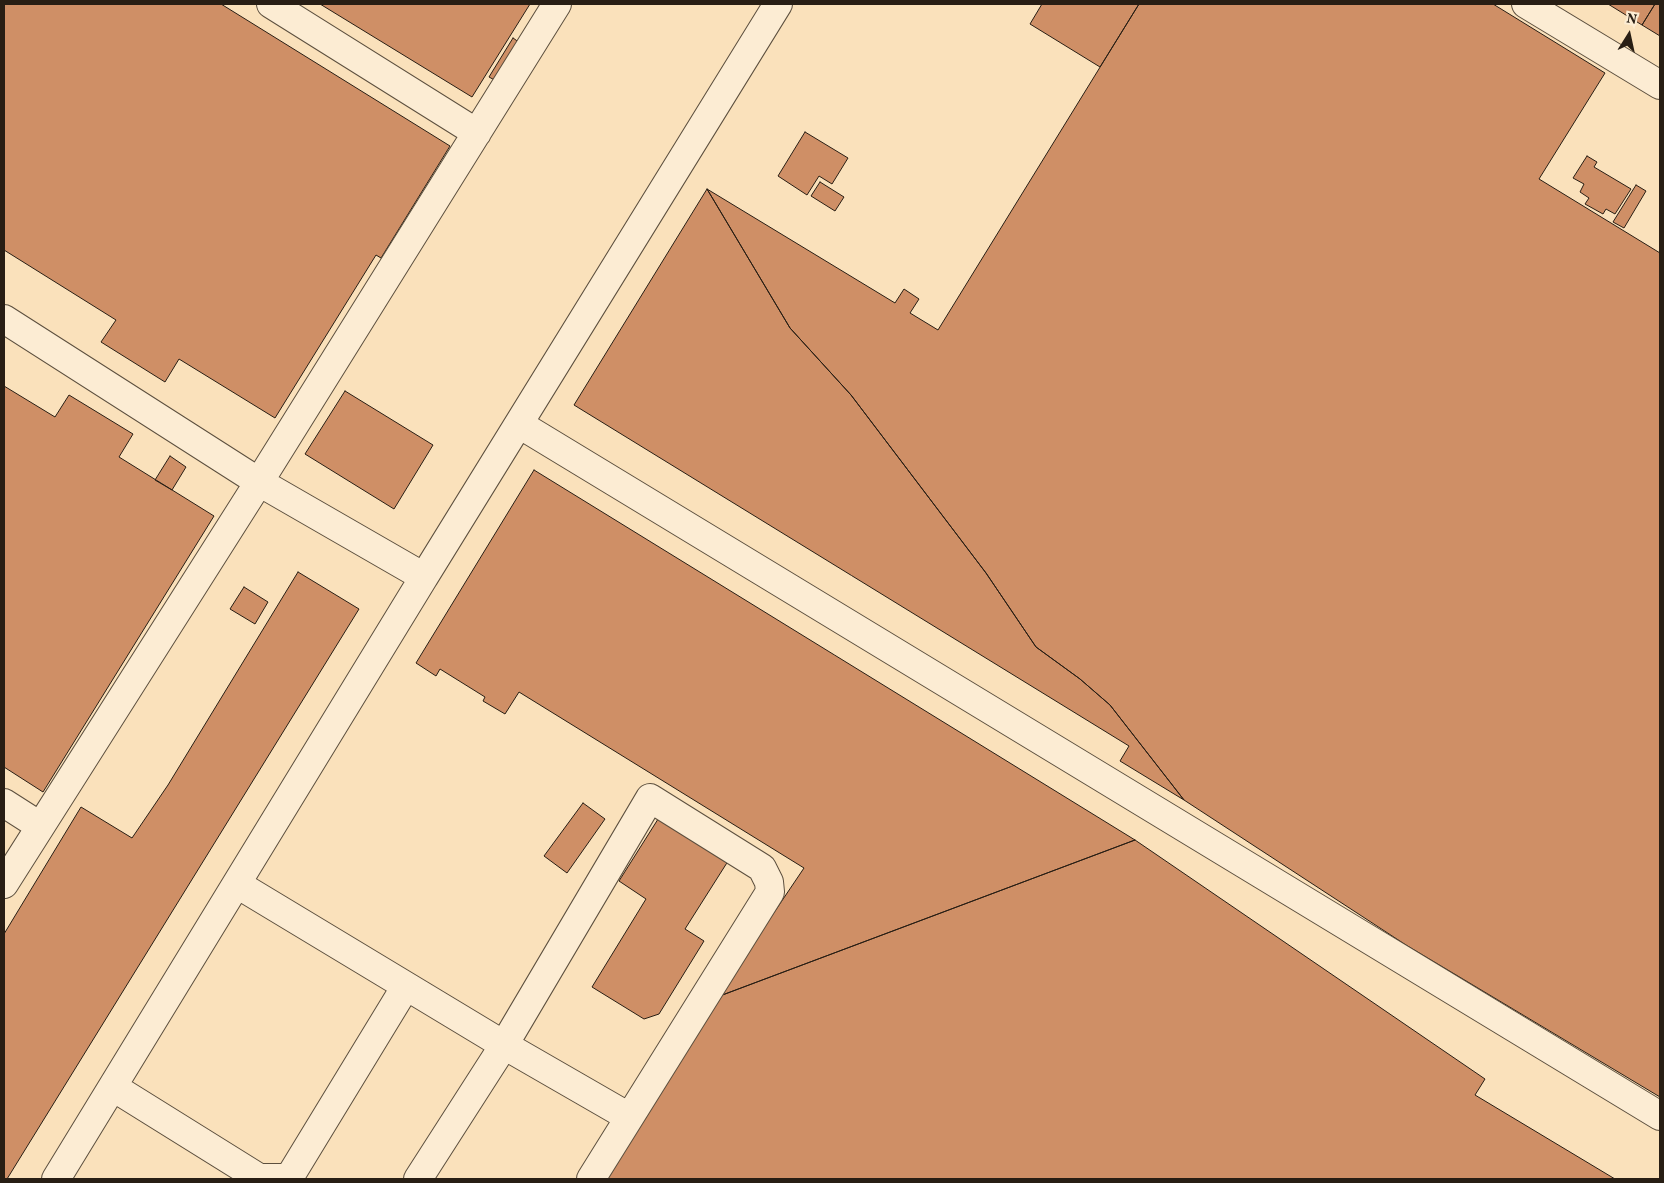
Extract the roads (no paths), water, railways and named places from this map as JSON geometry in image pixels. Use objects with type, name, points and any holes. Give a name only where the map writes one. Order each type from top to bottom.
[{"type":"lane","points":[[272,4],[476,133]]},
{"type":"lane","points":[[4,884],[259,482],[557,4]]},
{"type":"lane","points":[[56,1179],[424,577],[778,4]]},
{"type":"lane","points":[[1526,4],[1660,85]]},
{"type":"lane","points":[[4,319],[259,482],[424,577]]},
{"type":"lane","points":[[519,424],[1660,1116]]},
{"type":"lane","points":[[418,1179],[504,1045],[650,798],[762,868],[769,882],[770,892],[591,1179]]},
{"type":"lane","points":[[4,803],[40,826]]},
{"type":"lane","points":[[237,884],[504,1045],[630,1117]]},
{"type":"lane","points":[[112,1087],[259,1179],[296,1179],[406,986]]}]
